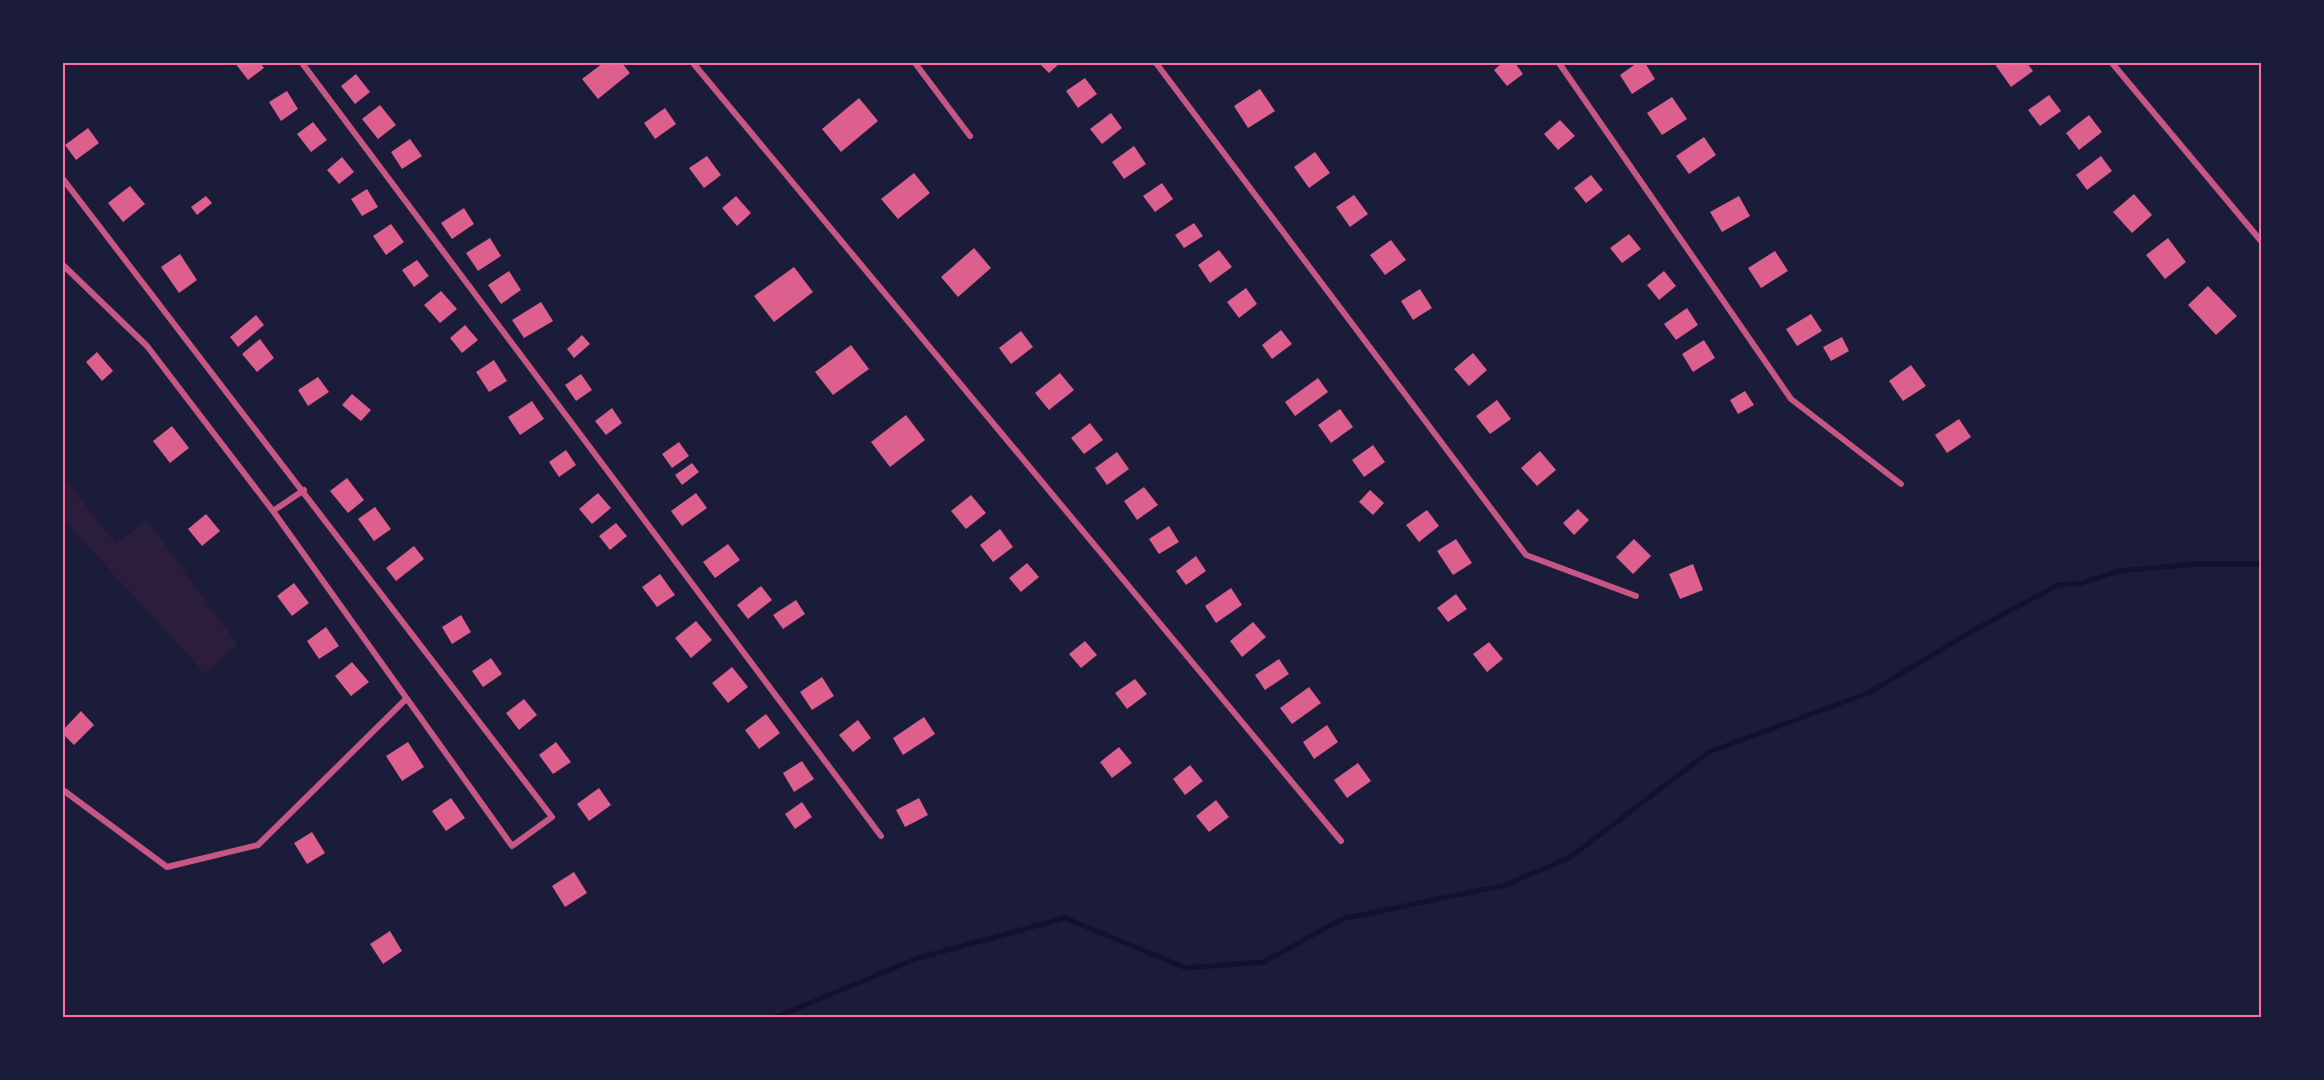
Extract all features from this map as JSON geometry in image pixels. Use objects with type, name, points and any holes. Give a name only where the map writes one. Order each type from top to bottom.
[{"type":"street","points":[[302,63],[881,836]]},
{"type":"street","points":[[693,63],[1341,841]]},
{"type":"street","points":[[915,63],[970,136]]},
{"type":"street","points":[[1156,63],[1526,555],[1636,596]]},
{"type":"street","points":[[1559,63],[1791,399],[1901,484]]},
{"type":"street","points":[[2112,63],[2261,241]]},
{"type":"street","points":[[63,179],[552,817],[512,846],[273,511],[147,346],[63,265]]},
{"type":"street","points":[[273,511],[303,490]]},
{"type":"street","points":[[63,790],[167,867],[258,844],[406,699]]},
{"type":"shaded area","points":[[63,477],[116,544],[147,520],[237,644],[206,675],[63,519]]},
{"type":"building","points":[[235,63],[260,63],[264,68],[248,80]]},
{"type":"building","points":[[603,63],[622,63],[630,73],[598,99],[582,79]]},
{"type":"building","points":[[1039,63],[1060,63],[1049,73]]},
{"type":"building","points":[[1502,63],[1515,63],[1523,74],[1507,86],[1494,70]]},
{"type":"building","points":[[1637,63],[1645,63],[1655,79],[1632,94],[1620,75]]},
{"type":"building","points":[[1994,63],[2027,63],[2033,71],[2011,87]]},
{"type":"building","points":[[356,74],[370,92],[355,104],[341,86]]},
{"type":"building","points":[[1085,78],[1097,94],[1078,108],[1066,91]]},
{"type":"building","points":[[1260,89],[1275,111],[1248,128],[1234,106]]},
{"type":"building","points":[[287,91],[298,109],[281,121],[269,102]]},
{"type":"building","points":[[2049,95],[2061,111],[2040,126],[2028,110]]},
{"type":"building","points":[[1672,97],[1687,119],[1662,135],[1647,113]]},
{"type":"building","points":[[859,98],[878,121],[841,152],[822,129]]},
{"type":"building","points":[[380,105],[396,125],[378,139],[362,119]]},
{"type":"building","points":[[665,108],[676,124],[655,139],[644,123]]},
{"type":"building","points":[[1111,113],[1122,128],[1102,144],[1090,129]]},
{"type":"building","points":[[2089,115],[2102,132],[2079,150],[2066,133]]},
{"type":"building","points":[[1560,120],[1575,136],[1558,150],[1544,134]]},
{"type":"building","points":[[313,122],[327,140],[311,152],[297,134]]},
{"type":"building","points":[[88,128],[99,143],[76,160],[65,145]]},
{"type":"building","points":[[1704,137],[1716,155],[1689,174],[1676,156]]},
{"type":"building","points":[[410,139],[422,156],[402,169],[391,152]]},
{"type":"building","points":[[1134,146],[1146,164],[1124,179],[1112,162]]},
{"type":"building","points":[[1315,152],[1330,173],[1309,188],[1294,167]]},
{"type":"building","points":[[707,156],[721,175],[704,188],[689,168]]},
{"type":"building","points":[[2101,156],[2112,171],[2087,190],[2076,175]]},
{"type":"building","points":[[342,157],[354,172],[339,184],[327,170]]},
{"type":"building","points":[[914,173],[930,193],[898,219],[881,199]]},
{"type":"building","points":[[1591,175],[1603,190],[1586,203],[1574,188]]},
{"type":"building","points":[[1162,183],[1173,199],[1155,212],[1143,196]]},
{"type":"building","points":[[130,186],[145,204],[123,222],[108,203]]},
{"type":"building","points":[[367,189],[378,207],[362,216],[351,199]]},
{"type":"building","points":[[2134,194],[2152,215],[2132,233],[2113,212]]},
{"type":"building","points":[[1354,195],[1368,214],[1350,227],[1336,207]]},
{"type":"building","points":[[206,196],[212,203],[197,215],[191,207]]},
{"type":"building","points":[[736,196],[751,213],[737,226],[722,208]]},
{"type":"building","points":[[1739,196],[1750,216],[1722,232],[1710,212]]},
{"type":"building","points":[[464,208],[474,224],[452,239],[441,223]]},
{"type":"building","points":[[1194,223],[1203,236],[1184,248],[1175,235]]},
{"type":"building","points":[[391,224],[404,242],[386,255],[373,236]]},
{"type":"building","points":[[1629,234],[1641,249],[1622,263],[1610,248]]},
{"type":"building","points":[[490,238],[501,256],[478,271],[466,253]]},
{"type":"building","points":[[2168,238],[2186,262],[2165,279],[2146,255]]},
{"type":"building","points":[[1391,240],[1406,260],[1385,275],[1370,255]]},
{"type":"building","points":[[974,248],[991,268],[958,297],[941,277]]},
{"type":"building","points":[[1219,250],[1232,267],[1210,283],[1198,265]]},
{"type":"building","points":[[1775,251],[1788,271],[1761,288],[1748,268]]},
{"type":"building","points":[[180,254],[197,280],[179,293],[161,267]]},
{"type":"building","points":[[417,260],[429,276],[414,287],[402,270]]},
{"type":"building","points":[[794,267],[813,292],[774,322],[754,296]]},
{"type":"building","points":[[509,271],[521,290],[501,304],[488,285]]},
{"type":"building","points":[[1664,271],[1676,286],[1659,300],[1647,285]]},
{"type":"building","points":[[2208,286],[2237,316],[2216,335],[2188,305]]},
{"type":"building","points":[[1246,288],[1257,304],[1239,318],[1227,302]]},
{"type":"building","points":[[1420,289],[1432,308],[1413,320],[1401,301]]},
{"type":"building","points":[[441,291],[457,309],[440,323],[424,305]]},
{"type":"building","points":[[541,302],[553,321],[524,338],[512,320]]},
{"type":"building","points":[[1687,308],[1698,325],[1676,340],[1664,324]]},
{"type":"building","points":[[1811,314],[1822,331],[1797,346],[1786,329]]},
{"type":"building","points":[[256,315],[264,325],[238,347],[230,337]]},
{"type":"building","points":[[465,325],[478,340],[462,353],[450,338]]},
{"type":"building","points":[[1281,330],[1292,344],[1272,359],[1262,345]]},
{"type":"building","points":[[1021,331],[1033,347],[1011,364],[999,348]]},
{"type":"building","points":[[582,335],[590,344],[574,358],[567,349]]},
{"type":"building","points":[[1842,337],[1849,351],[1831,361],[1823,347]]},
{"type":"building","points":[[260,339],[274,358],[257,372],[242,354]]},
{"type":"building","points":[[1704,340],[1715,358],[1693,372],[1682,354]]},
{"type":"building","points":[[851,345],[869,369],[833,395],[815,372]]},
{"type":"building","points":[[97,352],[113,371],[102,381],[86,362]]},
{"type":"building","points":[[1473,353],[1487,370],[1469,386],[1454,369]]},
{"type":"building","points":[[494,360],[507,381],[489,392],[476,372]]},
{"type":"building","points":[[1911,365],[1926,386],[1903,401],[1889,381]]},
{"type":"building","points":[[1060,373],[1074,390],[1049,410],[1035,393]]},
{"type":"building","points":[[581,374],[592,390],[576,401],[565,385]]},
{"type":"building","points":[[318,377],[329,392],[308,406],[298,390]]},
{"type":"building","points":[[1318,378],[1328,392],[1295,416],[1285,402]]},
{"type":"building","points":[[1745,391],[1754,405],[1738,414],[1730,400]]},
{"type":"building","points":[[352,394],[371,410],[361,421],[342,405]]},
{"type":"building","points":[[1497,400],[1511,419],[1490,434],[1476,416]]},
{"type":"building","points":[[532,401],[544,419],[520,435],[508,417]]},
{"type":"building","points":[[612,408],[622,423],[606,435],[595,421]]},
{"type":"building","points":[[1340,409],[1353,427],[1331,443],[1318,425]]},
{"type":"building","points":[[906,415],[925,440],[890,467],[871,442]]},
{"type":"building","points":[[1959,419],[1971,437],[1947,453],[1935,435]]},
{"type":"building","points":[[1090,423],[1103,440],[1084,454],[1071,438]]},
{"type":"building","points":[[172,426],[189,448],[170,463],[153,441]]},
{"type":"building","points":[[679,442],[689,456],[672,468],[662,454]]},
{"type":"building","points":[[1373,445],[1385,462],[1364,477],[1352,460]]},
{"type":"building","points":[[566,450],[576,465],[559,477],[549,462]]},
{"type":"building","points":[[1540,451],[1556,470],[1537,486],[1521,468]]},
{"type":"building","points":[[1117,452],[1129,469],[1107,485],[1095,468]]},
{"type":"building","points":[[692,463],[699,472],[682,485],[675,475]]},
{"type":"building","points":[[347,478],[364,500],[348,513],[330,491]]},
{"type":"building","points":[[1144,487],[1158,505],[1137,520],[1124,501]]},
{"type":"building","points":[[1370,490],[1384,503],[1373,515],[1359,502]]},
{"type":"building","points":[[598,493],[611,508],[592,524],[579,509]]},
{"type":"building","points":[[696,493],[707,508],[682,526],[671,511]]},
{"type":"building","points":[[971,495],[986,513],[966,529],[951,511]]},
{"type":"building","points":[[375,507],[391,529],[374,541],[358,519]]},
{"type":"building","points":[[1578,509],[1589,520],[1574,535],[1563,523]]},
{"type":"building","points":[[1427,510],[1439,526],[1419,542],[1406,525]]},
{"type":"building","points":[[206,514],[220,531],[202,546],[188,529]]},
{"type":"building","points":[[616,523],[627,536],[610,550],[599,536]]},
{"type":"building","points":[[1169,526],[1179,542],[1159,554],[1149,539]]},
{"type":"building","points":[[1000,529],[1013,547],[993,562],[980,545]]},
{"type":"building","points":[[1456,539],[1472,563],[1453,575],[1437,551]]},
{"type":"building","points":[[1634,539],[1651,556],[1633,574],[1616,557]]},
{"type":"building","points":[[728,544],[740,560],[715,578],[703,562]]},
{"type":"building","points":[[414,546],[424,559],[396,581],[386,568]]},
{"type":"building","points":[[1196,556],[1206,571],[1186,585],[1176,571]]},
{"type":"building","points":[[1027,563],[1039,577],[1021,592],[1009,578]]},
{"type":"building","points":[[1693,564],[1703,590],[1680,599],[1669,574]]},
{"type":"building","points":[[660,574],[675,595],[657,607],[642,587]]},
{"type":"building","points":[[294,583],[309,603],[292,616],[277,596]]},
{"type":"building","points":[[761,586],[772,600],[748,619],[737,605]]},
{"type":"building","points":[[1231,588],[1242,605],[1216,623],[1205,606]]},
{"type":"building","points":[[1456,594],[1467,609],[1448,622],[1437,608]]},
{"type":"building","points":[[796,600],[805,614],[783,629],[773,615]]},
{"type":"building","points":[[461,615],[471,632],[452,644],[442,627]]},
{"type":"building","points":[[696,621],[712,640],[691,658],[675,638]]},
{"type":"building","points":[[1253,622],[1266,637],[1242,657],[1230,641]]},
{"type":"building","points":[[326,627],[339,646],[319,659],[307,641]]},
{"type":"building","points":[[1085,641],[1097,655],[1081,668],[1069,654]]},
{"type":"building","points":[[1489,642],[1503,659],[1487,672],[1473,654]]},
{"type":"building","points":[[491,658],[502,674],[483,687],[472,671]]},
{"type":"building","points":[[1279,659],[1289,674],[1265,690],[1255,675]]},
{"type":"building","points":[[352,662],[369,682],[351,696],[335,676]]},
{"type":"building","points":[[732,667],[748,687],[728,703],[712,683]]},
{"type":"building","points":[[822,677],[834,696],[812,710],[800,692]]},
{"type":"building","points":[[1135,679],[1147,694],[1127,709],[1115,693]]},
{"type":"building","points":[[1309,687],[1321,703],[1292,724],[1280,708]]},
{"type":"building","points":[[524,699],[537,715],[519,730],[506,713]]},
{"type":"building","points":[[81,711],[94,725],[74,745],[63,734],[63,730]]},
{"type":"building","points":[[766,714],[780,733],[759,749],[745,730]]},
{"type":"building","points":[[924,717],[935,734],[903,755],[893,738]]},
{"type":"building","points":[[858,720],[871,738],[853,752],[839,735]]},
{"type":"building","points":[[1327,725],[1338,742],[1314,759],[1303,742]]},
{"type":"building","points":[[408,742],[424,767],[402,781],[386,756]]},
{"type":"building","points":[[556,742],[571,762],[553,774],[539,755]]},
{"type":"building","points":[[1119,747],[1132,763],[1112,778],[1100,762]]},
{"type":"building","points":[[802,761],[814,779],[794,792],[783,773]]},
{"type":"building","points":[[1358,763],[1371,781],[1347,798],[1334,780]]},
{"type":"building","points":[[1190,765],[1203,781],[1185,795],[1173,779]]},
{"type":"building","points":[[599,788],[611,805],[589,821],[577,804]]},
{"type":"building","points":[[451,798],[465,818],[446,831],[432,811]]},
{"type":"building","points":[[919,798],[928,815],[905,827],[896,810]]},
{"type":"building","points":[[1216,800],[1229,817],[1209,832],[1196,816]]},
{"type":"building","points":[[802,802],[812,817],[795,829],[785,814]]},
{"type":"building","points":[[312,832],[325,853],[307,864],[294,843]]},
{"type":"building","points":[[574,872],[587,893],[565,907],[552,886]]},
{"type":"building","points":[[390,931],[402,951],[383,964],[370,944]]},
{"type":"waterway","points":[[776,1017],[918,958],[1065,918],[1186,968],[1264,962],[1342,919],[1505,885],[1569,858],[1709,752],[1868,693],[1976,629],[2058,585],[2082,583],[2118,571],[2196,564],[2261,564]]}]
